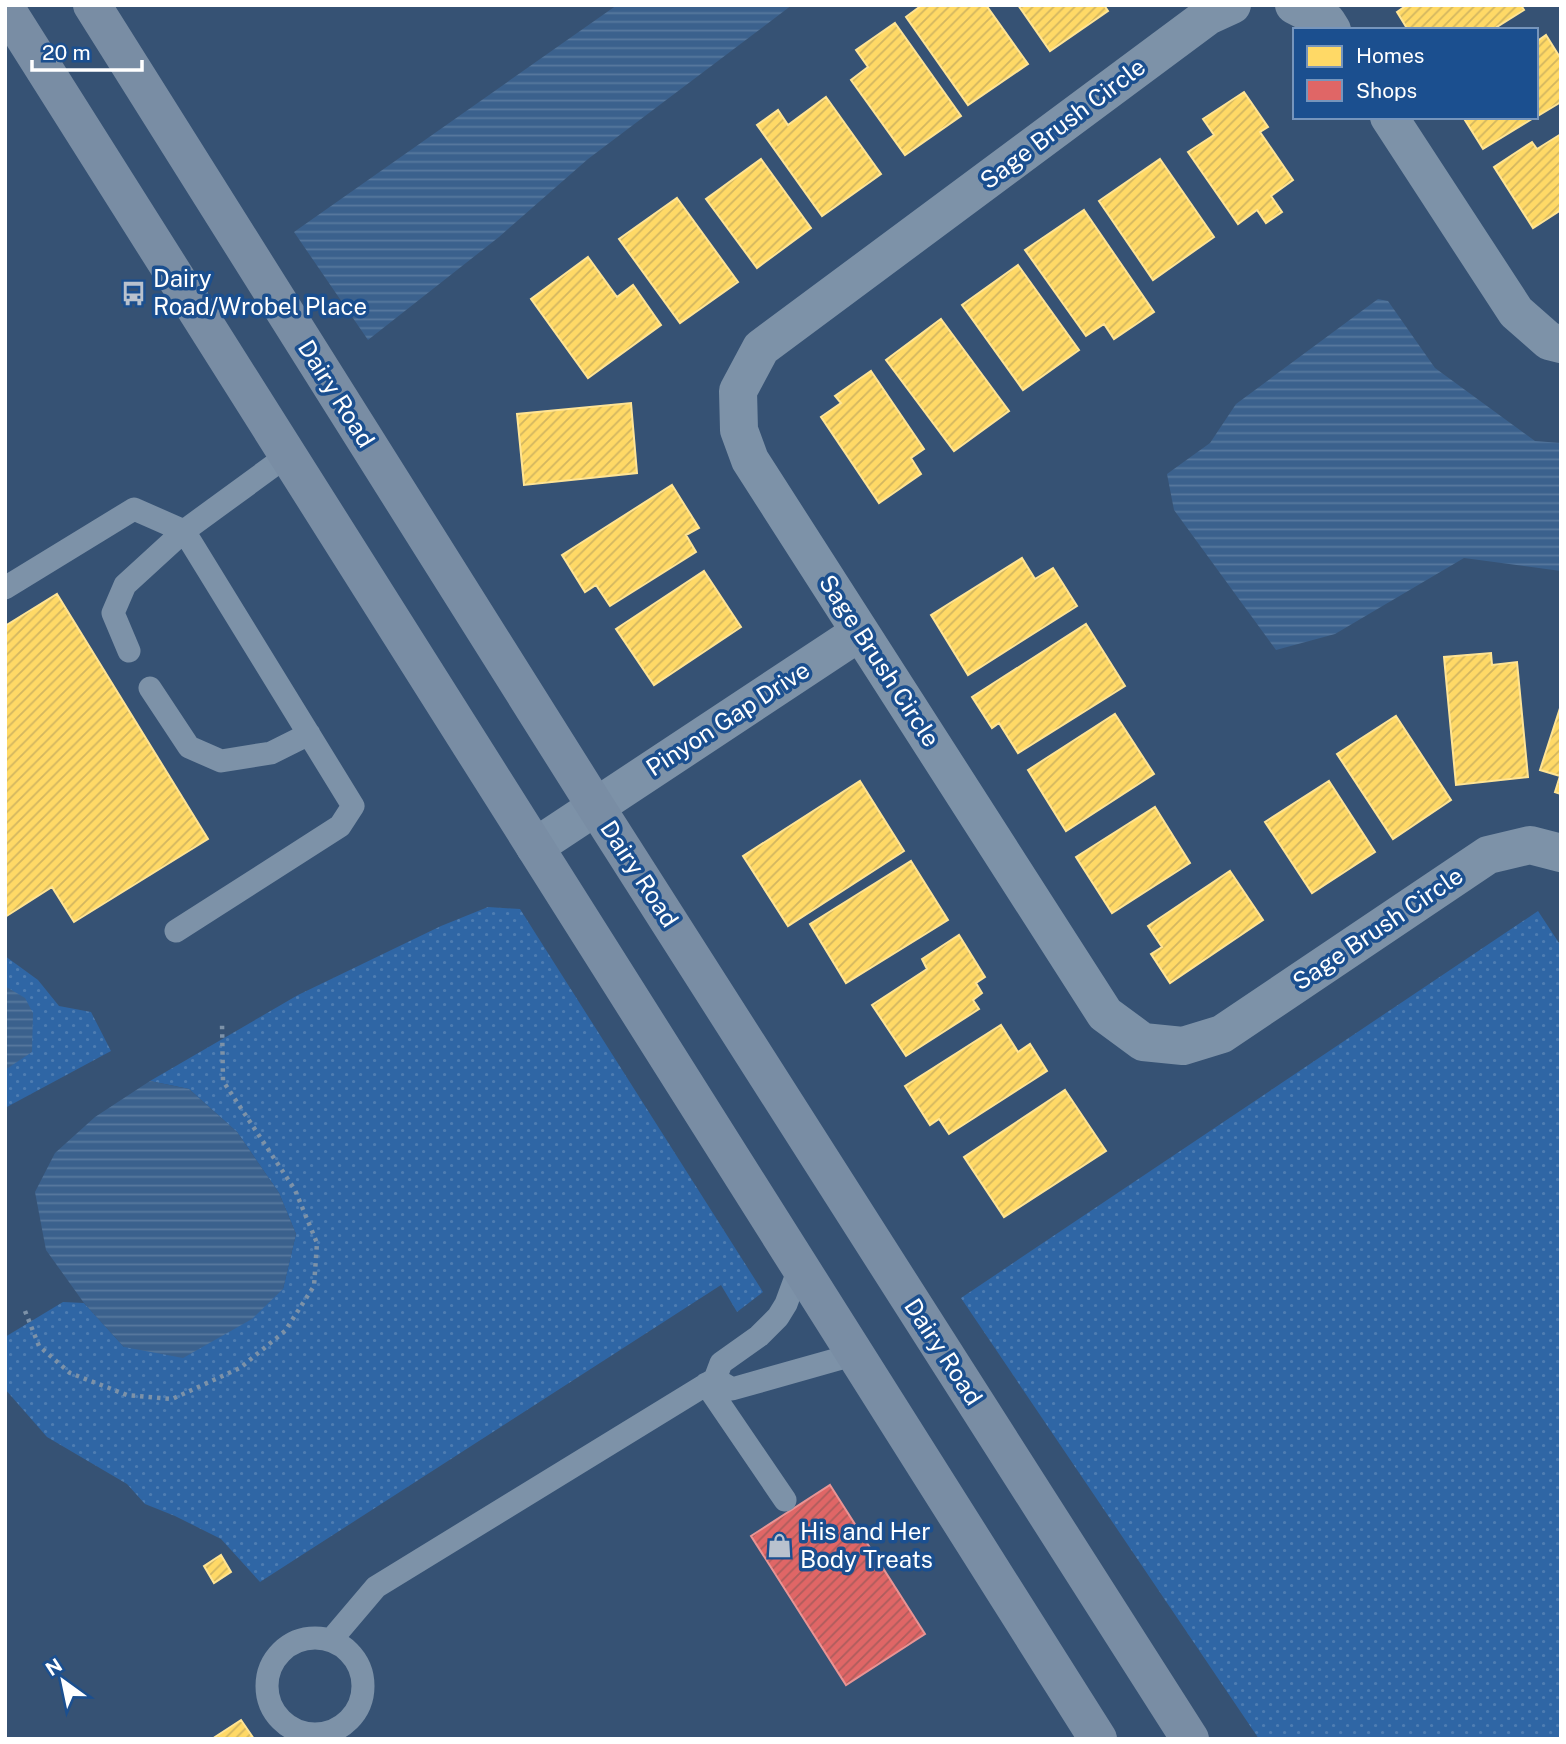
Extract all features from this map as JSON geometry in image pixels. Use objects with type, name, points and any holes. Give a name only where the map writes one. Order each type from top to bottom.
[{"type":"street","name":"Dairy Road","points":[[92,5],[596,807],[1190,1739]]},
{"type":"street","name":"Sage Brush Circle","points":[[1232,5],[1208,16],[761,348],[738,391],[739,430],[750,460],[1105,1014],[1143,1042],[1183,1046],[1222,1034],[1488,855],[1530,845],[1561,853]]},
{"type":"street","points":[[1294,5],[1327,22],[1331,28]]},
{"type":"street","points":[[5,8],[1098,1739]]},
{"type":"street","points":[[1390,119],[1516,312],[1549,341],[1561,344]]},
{"type":"street","name":"Pinyon Gap Drive","points":[[535,847],[860,632]]},
{"type":"lane","points":[[129,651],[113,613],[125,585],[184,531],[288,456]]},
{"type":"lane","points":[[5,588],[134,509],[184,531],[353,806],[340,825],[176,931]]},
{"type":"lane","points":[[150,688],[189,747],[221,761],[271,754],[309,734]]},
{"type":"lane","points":[[331,1640],[376,1587],[710,1382],[721,1363],[759,1336],[778,1317],[786,1304],[800,1266]]},
{"type":"lane","points":[[710,1382],[732,1390],[856,1354]]},
{"type":"lane","points":[[710,1382],[785,1500]]},
{"type":"lane","points":[[316,1637],[331,1640],[346,1648],[356,1660],[363,1674],[364,1691],[359,1707],[343,1733],[305,1734],[290,1728],[278,1718],[270,1704],[268,1673],[275,1659],[286,1647],[300,1640],[316,1637]]},
{"type":"path","points":[[25,1311],[39,1346],[70,1373],[127,1395],[172,1399],[240,1368],[285,1331],[314,1286],[317,1243],[295,1190],[223,1081],[222,1022]]},
{"type":"shaded area","points":[[617,5],[792,5],[588,159],[499,237],[368,340],[294,232]]},
{"type":"shaded area","points":[[1378,299],[1388,301],[1435,368],[1535,441],[1561,443],[1561,571],[1464,558],[1335,634],[1276,650],[1174,510],[1167,474],[1210,443],[1236,404]]},
{"type":"shaded area","points":[[488,907],[520,909],[763,1292],[737,1312],[721,1285],[260,1582],[221,1539],[145,1504],[127,1484],[47,1437],[5,1389],[5,1337],[63,1302],[84,1303],[124,1347],[283,1289],[296,1234],[279,1193],[237,1132],[189,1089],[150,1081],[298,995],[441,926]]},
{"type":"shaded area","points":[[1538,911],[1561,946],[1561,1739],[1259,1739],[961,1298]]},
{"type":"shaded area","points":[[5,956],[38,980],[59,1006],[91,1012],[111,1051],[5,1108]]},
{"type":"shaded area","points":[[5,986],[25,998],[33,1013],[32,1052],[5,1070]]},
{"type":"shaded area","points":[[150,1081],[189,1089],[237,1132],[279,1193],[296,1234],[283,1289],[252,1319],[183,1358],[124,1347],[84,1303],[46,1250],[35,1192],[55,1153],[95,1117]]},
{"type":"building: Homes","points":[[922,5],[986,5],[1028,64],[968,105],[906,17]]},
{"type":"building: Homes","points":[[1018,5],[1104,5],[1108,11],[1050,51]]},
{"type":"building: Homes","points":[[1407,5],[1521,5],[1524,10],[1495,28],[1407,28],[1397,12]]},
{"type":"building: Homes","points":[[895,23],[961,116],[905,155],[851,80],[868,67],[856,50]]},
{"type":"building: Homes","points":[[1546,35],[1561,59],[1561,102],[1538,116],[1538,41]]},
{"type":"building: Homes","points":[[1244,92],[1268,127],[1260,132],[1293,180],[1271,196],[1282,212],[1266,223],[1257,210],[1238,224],[1188,152],[1214,135],[1203,119]]},
{"type":"building: Homes","points":[[826,97],[881,174],[822,216],[757,125],[778,110],[788,125]]},
{"type":"building: Homes","points":[[1464,119],[1532,119],[1483,149]]},
{"type":"building: Homes","points":[[1561,134],[1561,210],[1533,228],[1494,167],[1532,142],[1537,149]]},
{"type":"building: Homes","points":[[761,159],[811,228],[757,268],[706,199]]},
{"type":"building: Homes","points":[[1160,159],[1214,237],[1153,280],[1099,201]]},
{"type":"building: Homes","points":[[677,198],[738,282],[680,323],[619,239]]},
{"type":"building: Homes","points":[[1084,210],[1154,312],[1114,339],[1104,324],[1086,336],[1025,250]]},
{"type":"building: Homes","points":[[588,257],[617,297],[633,285],[661,325],[588,378],[531,299]]},
{"type":"building: Homes","points":[[1018,265],[1079,350],[1023,390],[962,305]]},
{"type":"building: Homes","points":[[941,319],[1009,411],[954,451],[886,360]]},
{"type":"building: Homes","points":[[871,371],[924,449],[911,458],[921,474],[879,503],[821,417],[841,403],[835,396]]},
{"type":"building: Homes","points":[[631,403],[637,473],[524,485],[517,414]]},
{"type":"building: Homes","points":[[672,485],[699,528],[686,535],[696,552],[610,606],[596,585],[585,592],[562,555]]},
{"type":"building: Homes","points":[[1022,558],[1035,579],[1053,568],[1077,606],[968,675],[931,615]]},
{"type":"building: Homes","points":[[704,571],[741,627],[654,685],[616,629]]},
{"type":"building: Homes","points":[[57,594],[208,839],[74,922],[52,887],[5,917],[5,626]]},
{"type":"building: Homes","points":[[1086,624],[1125,686],[1018,753],[999,723],[992,728],[972,697]]},
{"type":"building: Homes","points":[[1491,653],[1492,665],[1517,662],[1528,777],[1456,785],[1444,657]]},
{"type":"building: Homes","points":[[1561,705],[1561,794],[1555,792],[1560,776],[1540,770]]},
{"type":"building: Homes","points":[[1115,714],[1154,774],[1066,831],[1028,770]]},
{"type":"building: Homes","points":[[1396,716],[1451,800],[1393,839],[1337,754]]},
{"type":"building: Homes","points":[[860,781],[904,851],[788,926],[743,856]]},
{"type":"building: Homes","points":[[1329,781],[1375,852],[1312,893],[1265,822]]},
{"type":"building: Homes","points":[[1155,807],[1190,863],[1112,913],[1076,857]]},
{"type":"building: Homes","points":[[911,861],[948,920],[846,983],[810,924]]},
{"type":"building: Homes","points":[[1230,871],[1263,920],[1170,983],[1151,954],[1162,947],[1148,926]]},
{"type":"building: Homes","points":[[959,935],[985,977],[976,983],[982,993],[973,1000],[979,1009],[906,1056],[872,1005],[927,969],[922,959]]},
{"type":"building: Homes","points":[[1001,1025],[1018,1052],[1030,1044],[1047,1071],[949,1134],[939,1119],[930,1125],[905,1086]]},
{"type":"building: Homes","points":[[1065,1090],[1106,1151],[1004,1217],[964,1157]]},
{"type":"building: Homes","points":[[221,1555],[231,1572],[214,1583],[204,1566]]},
{"type":"building: Homes","points":[[241,1720],[254,1739],[212,1739]]},
{"type":"building: Shops","points":[[830,1485],[925,1634],[846,1685],[751,1536]]},
{"type":"place","name":"Dairy Road/Wrobel Place","points":[[133,293]]},
{"type":"place","name":"His and Her Body Treats","points":[[780,1546]]}]
